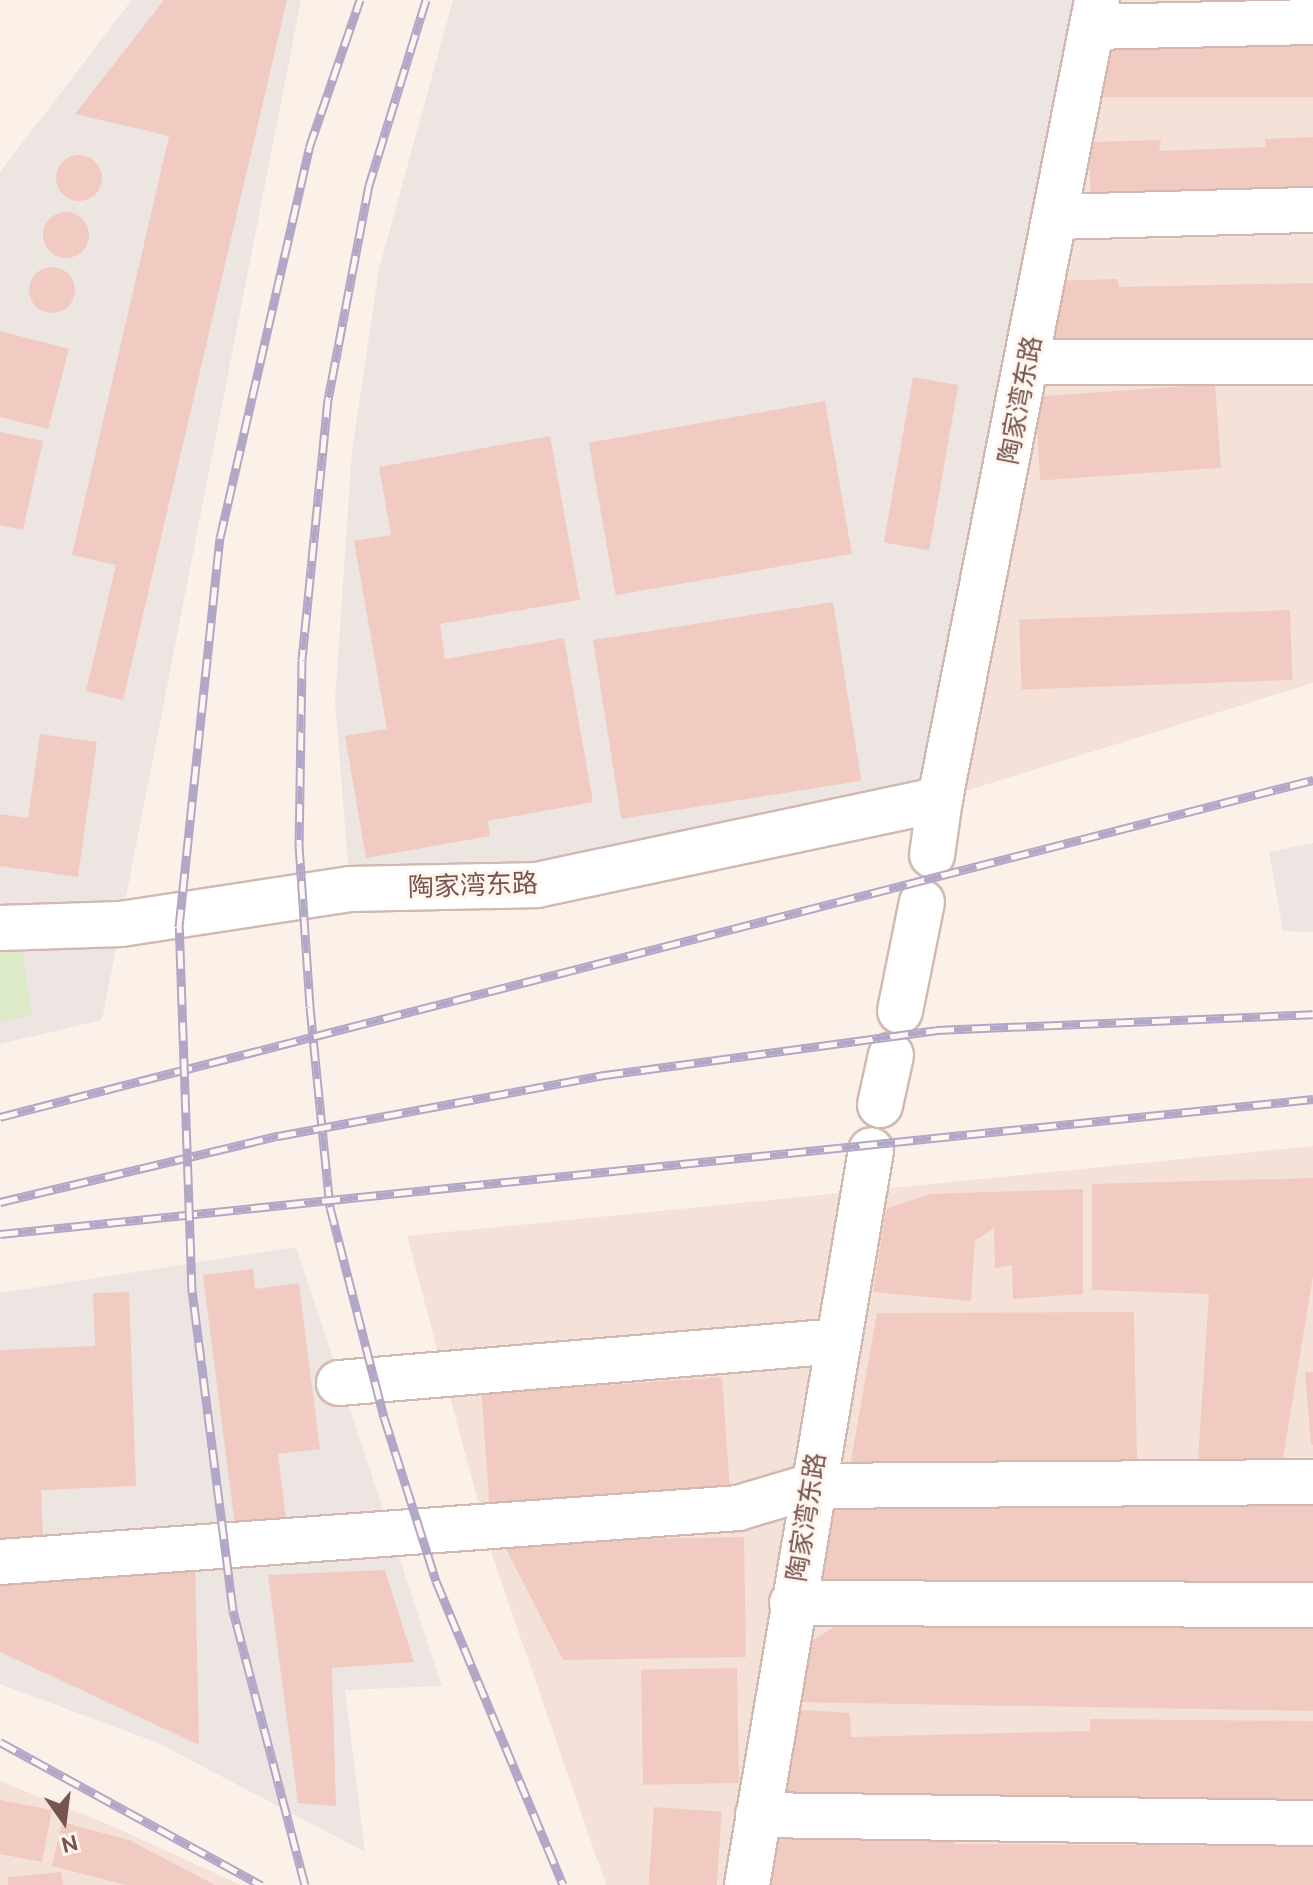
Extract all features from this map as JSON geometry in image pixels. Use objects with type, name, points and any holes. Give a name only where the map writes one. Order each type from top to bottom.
[{"type":"street","points":[[1095,14],[1313,22]]},
{"type":"street","name":"陶家湾东路","points":[[932,855],[940,799],[1095,14]]},
{"type":"street","points":[[1056,217],[1313,210]]},
{"type":"street","points":[[1028,362],[1313,362]]},
{"type":"street","name":"陶家湾东路","points":[[0,928],[121,924],[350,889],[537,885],[940,799]]},
{"type":"street","points":[[900,1011],[922,902]]},
{"type":"street","points":[[880,1105],[891,1055]]},
{"type":"street","name":"陶家湾东路","points":[[747,1885],[835,1341],[871,1150]]},
{"type":"street","points":[[339,1383],[835,1341]]},
{"type":"street","points":[[0,1562],[738,1508],[812,1486],[1313,1482]]},
{"type":"street","points":[[792,1603],[1313,1605]]},
{"type":"street","points":[[758,1815],[1313,1823]]},
{"type":"shaded area","points":[[132,0],[301,0],[102,1020],[0,1044],[0,172]]},
{"type":"shaded area","points":[[453,0],[1097,0],[940,799],[537,885],[350,889],[335,701],[352,451],[379,269]]},
{"type":"shaded area","points":[[1097,0],[1313,0],[1313,683],[940,799]]},
{"type":"shaded area","points":[[1313,843],[1313,932],[1283,931],[1269,852]]},
{"type":"shaded area","points":[[1313,1146],[1313,1885],[606,1885],[493,1558],[407,1236]]},
{"type":"shaded area","points":[[296,1247],[442,1686],[345,1690],[365,1852],[158,1743],[0,1684],[0,1293]]},
{"type":"shaded area","points":[[0,1781],[110,1825],[241,1885],[0,1885]]},
{"type":"green space","points":[[20,935],[32,1015],[0,1022],[0,936]]},
{"type":"building","points":[[164,0],[287,0],[123,700],[86,691],[116,565],[72,555],[169,136],[75,114]]},
{"type":"building","points":[[1098,34],[1313,34],[1313,97],[1098,97]]},
{"type":"building","points":[[1313,137],[1313,200],[1091,207],[1089,142],[1161,140],[1159,151],[1265,147],[1265,139]]},
{"type":"building","points":[[79,155],[95,162],[102,178],[95,194],[79,201],[63,194],[56,178],[63,162]]},
{"type":"building","points":[[66,212],[82,219],[89,235],[82,251],[66,258],[50,251],[43,235],[50,219]]},
{"type":"building","points":[[52,267],[68,274],[75,290],[68,306],[52,313],[36,306],[29,290],[36,274]]},
{"type":"building","points":[[1117,279],[1119,287],[1313,283],[1313,342],[1051,347],[1050,281]]},
{"type":"building","points":[[0,331],[69,349],[48,429],[0,417]]},
{"type":"building","points":[[913,377],[958,385],[929,550],[884,542]]},
{"type":"building","points":[[1215,384],[1221,468],[1040,480],[1034,397]]},
{"type":"building","points":[[825,401],[852,554],[616,595],[589,443]]},
{"type":"building","points":[[0,432],[43,441],[23,530],[0,525]]},
{"type":"building","points":[[550,436],[580,600],[440,624],[445,659],[564,638],[593,802],[488,821],[490,836],[366,858],[345,736],[387,729],[354,541],[391,535],[379,467]]},
{"type":"building","points":[[833,602],[861,781],[621,819],[593,640]]},
{"type":"building","points":[[1290,610],[1292,680],[1022,689],[1019,619]]},
{"type":"building","points":[[40,734],[97,742],[78,877],[0,866],[0,814],[28,818]]},
{"type":"building","points":[[1313,1178],[1313,1276],[1282,1464],[1198,1460],[1209,1294],[1092,1290],[1092,1184]]},
{"type":"building","points":[[1083,1189],[1083,1294],[1013,1299],[1012,1265],[995,1268],[994,1228],[975,1241],[971,1301],[873,1292],[886,1209],[930,1194]]},
{"type":"building","points":[[253,1269],[255,1289],[299,1283],[320,1449],[278,1454],[287,1528],[236,1534],[203,1275]]},
{"type":"building","points":[[129,1292],[136,1486],[41,1490],[43,1538],[0,1539],[0,1350],[95,1346],[93,1293]]},
{"type":"building","points":[[1134,1312],[1137,1460],[849,1472],[877,1313]]},
{"type":"building","points":[[1305,1372],[1313,1372],[1313,1445],[1311,1445]]},
{"type":"building","points":[[722,1377],[730,1492],[490,1509],[482,1394]]},
{"type":"building","points":[[823,1494],[1313,1494],[1313,1586],[823,1586]]},
{"type":"building","points":[[744,1537],[746,1657],[563,1660],[502,1541]]},
{"type":"building","points":[[195,1560],[199,1745],[0,1652],[0,1573]]},
{"type":"building","points":[[385,1570],[414,1662],[332,1668],[336,1806],[298,1803],[268,1575]]},
{"type":"building","points":[[855,1615],[1313,1618],[1313,1711],[793,1702],[797,1649]]},
{"type":"building","points":[[737,1668],[739,1783],[643,1785],[641,1670]]},
{"type":"building","points":[[789,1709],[850,1713],[851,1737],[1090,1731],[1090,1719],[1313,1721],[1313,1811],[786,1802]]},
{"type":"building","points":[[0,1800],[52,1810],[42,1862],[0,1854]]},
{"type":"building","points":[[654,1807],[722,1812],[717,1885],[649,1885]]},
{"type":"building","points":[[62,1822],[129,1840],[215,1885],[126,1885],[52,1866]]},
{"type":"building","points":[[761,1822],[954,1823],[954,1844],[1313,1846],[1313,1885],[761,1885]]},
{"type":"building","points":[[61,1872],[63,1885],[8,1885],[8,1877]]},
{"type":"railway","points":[[305,1885],[233,1610],[192,1292],[179,927],[220,538],[309,148],[360,0]]},
{"type":"railway","points":[[426,0],[369,185],[328,399],[302,660],[299,845],[310,1007],[330,1207],[384,1417],[436,1581],[563,1885]]},
{"type":"railway","points":[[0,1117],[1313,780]]},
{"type":"railway","points":[[0,1202],[278,1136],[605,1075],[936,1030],[1313,1014]]},
{"type":"railway","points":[[0,1234],[1313,1099]]},
{"type":"railway","points":[[0,1742],[261,1885]]}]
